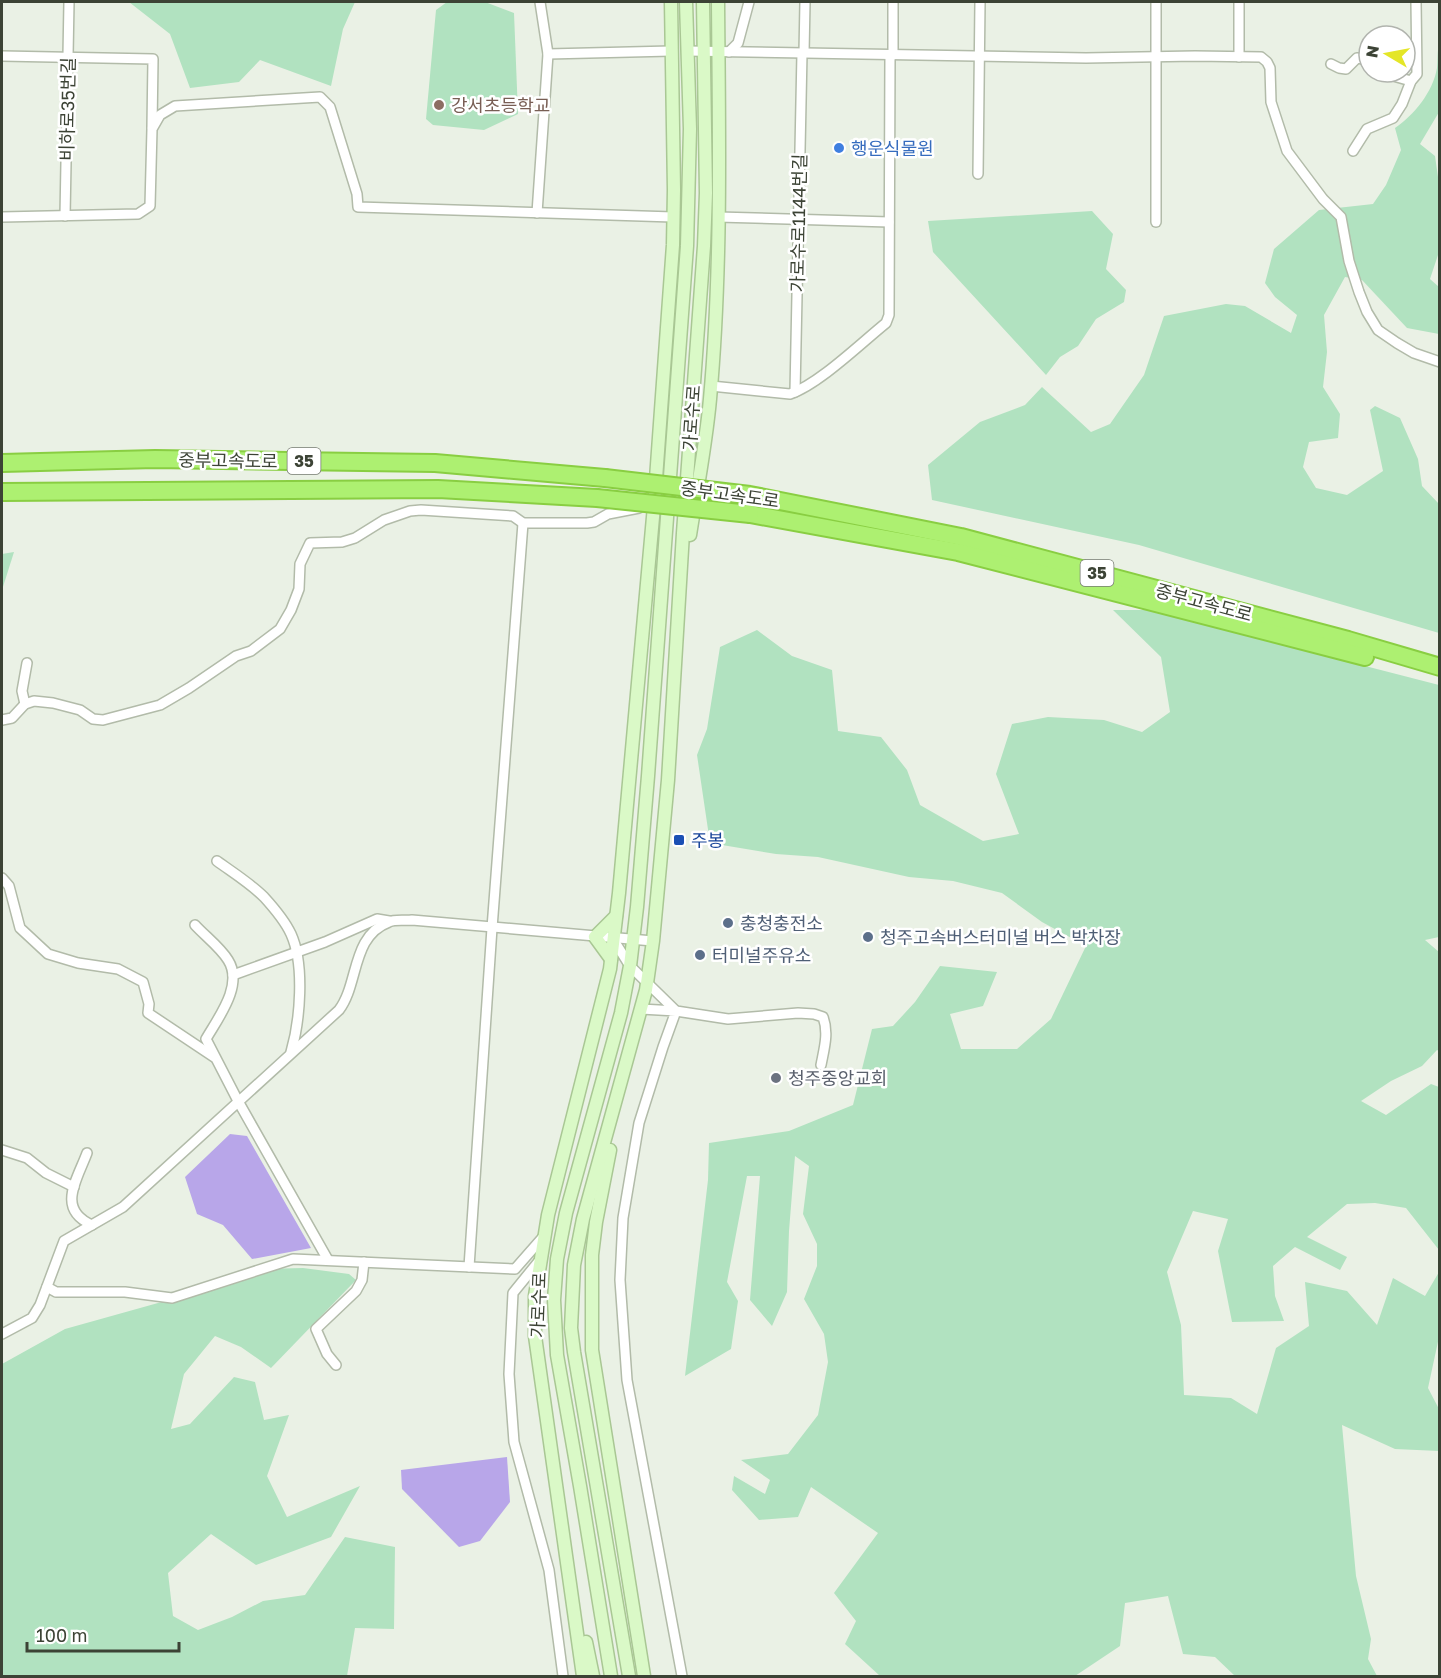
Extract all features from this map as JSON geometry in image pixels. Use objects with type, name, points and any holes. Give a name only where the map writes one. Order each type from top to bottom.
[{"type":"highway","name":"중부고속도로","points":[[2,463],[155,459],[423,463],[605,478],[750,495],[962,537],[1337,637],[1440,667]]},
{"type":"highway","name":"중부고속도로","points":[[2,492],[438,489],[597,498],[750,514],[958,552],[1345,651],[1440,679]]},
{"type":"main road","name":"가로수로","points":[[583,1677],[534,1336],[535,1296],[544,1236],[594,1037],[611,958],[616,916],[654,506],[674,217],[671,2]]},
{"type":"main road","name":"가로수로","points":[[610,1677],[557,1355],[554,1300],[557,1259],[566,1213],[619,1023],[633,940],[648,776],[687,246],[690,129],[686,2]]},
{"type":"main road","name":"가로수로","points":[[629,1677],[571,1328],[574,1265],[586,1210],[647,985],[653,942],[668,780],[704,246],[706,193],[703,2]]},
{"type":"main road","points":[[679,592],[690,534],[711,386],[724,52],[718,2]]},
{"type":"main road","points":[[611,958],[595,937],[616,916]]},
{"type":"main road","name":"가로수로","points":[[621,1084],[616,1126],[603,1181],[594,1244],[591,1292],[592,1350],[644,1677]]},
{"type":"main road","points":[[571,1590],[583,1624],[593,1677]]},
{"type":"street","name":"비하로35번길","points":[[65,216],[69,2]]},
{"type":"street","points":[[537,213],[548,54],[540,2]]},
{"type":"street","points":[[724,52],[738,43],[749,2]]},
{"type":"street","name":"가로수로1144번길","points":[[795,392],[805,2]]},
{"type":"street","points":[[711,386],[790,394],[811,384],[886,324],[888,315],[893,2]]},
{"type":"street","points":[[978,174],[980,2]]},
{"type":"street","points":[[1156,2],[1156,222]]},
{"type":"street","points":[[1239,2],[1239,57]]},
{"type":"street","points":[[1416,2],[1416,24]]},
{"type":"street","points":[[548,54],[671,51]]},
{"type":"street","points":[[687,51],[979,56],[1261,57],[1268,62],[1270,68],[1271,102],[1287,151],[1323,199],[1341,217],[1349,261],[1359,292],[1378,330],[1414,353],[1440,362]]},
{"type":"street","points":[[2,56],[153,59],[150,206],[138,214],[2,217]]},
{"type":"street","points":[[1331,64],[1346,69],[1357,58]]},
{"type":"street","points":[[1353,151],[1367,129],[1394,118],[1410,84]]},
{"type":"street","points":[[152,129],[160,115],[175,106],[320,97],[330,107],[357,194],[358,207],[674,217]]},
{"type":"street","points":[[718,217],[889,222]]},
{"type":"street","points":[[2,720],[12,718],[25,704],[34,701],[80,710],[93,718],[103,720],[160,705],[236,656],[251,651],[280,629],[299,589],[300,564],[310,543],[342,542],[355,538],[384,520],[410,511],[513,516],[523,523],[587,523],[594,522],[608,514],[654,506]]},
{"type":"street","points":[[470,1267],[492,928],[523,523]]},
{"type":"street","points":[[25,704],[22,692],[27,663]]},
{"type":"street","points":[[217,861],[264,897],[287,927],[296,952],[299,1010],[297,1030],[290,1054]]},
{"type":"street","points":[[2,878],[9,886],[20,928],[38,946],[48,954],[118,969],[143,982],[149,1004],[148,1012],[216,1058]]},
{"type":"street","points":[[233,975],[325,942],[377,919],[412,920],[653,942]]},
{"type":"street","points":[[2,1334],[32,1318],[40,1305],[64,1241],[123,1207],[344,1004],[356,960],[371,933],[389,921]]},
{"type":"street","points":[[195,925],[228,960],[233,975],[229,999],[206,1039],[238,1101],[328,1260]]},
{"type":"street","points":[[613,939],[630,966],[676,1011]]},
{"type":"street","points":[[641,1009],[728,1018],[798,1013],[824,1017],[826,1037],[821,1065]]},
{"type":"street","points":[[676,1011],[639,1123],[623,1218],[620,1280],[627,1380],[682,1677]]},
{"type":"street","points":[[2,1150],[27,1158],[46,1173],[74,1186]]},
{"type":"street","points":[[87,1153],[70,1200],[73,1211],[82,1220],[92,1225]]},
{"type":"street","points":[[47,1287],[56,1292],[125,1292],[172,1298],[292,1259],[515,1269],[544,1236]]},
{"type":"street","points":[[539,1261],[513,1293],[509,1374],[514,1442],[549,1570],[563,1677]]},
{"type":"street","points":[[336,1365],[327,1354],[316,1329],[356,1290],[362,1280],[364,1262]]},
{"type":"green space","points":[[129,2],[355,2],[343,29],[331,86],[260,60],[239,82],[190,88],[170,34]]},
{"type":"green space","points":[[447,2],[485,2],[514,13],[518,114],[484,130],[433,125],[426,119],[436,10]]},
{"type":"green space","points":[[1439,45],[1439,112],[1420,144],[1435,156],[1439,184],[1439,252],[1430,279],[1439,287],[1439,334],[1407,328],[1362,280],[1345,277],[1324,315],[1327,352],[1323,387],[1340,414],[1338,438],[1309,442],[1303,467],[1316,488],[1347,495],[1383,471],[1370,410],[1375,406],[1400,418],[1418,459],[1422,486],[1439,504],[1439,633],[1139,545],[932,500],[928,465],[980,422],[1025,405],[1042,387],[1091,432],[1110,424],[1144,375],[1164,316],[1226,304],[1245,306],[1291,333],[1297,315],[1275,297],[1265,283],[1274,249],[1319,210],[1373,204],[1386,185],[1401,150],[1395,128],[1416,110],[1427,94],[1435,77]]},
{"type":"green space","points":[[1092,211],[1113,234],[1106,269],[1126,290],[1124,302],[1096,319],[1078,346],[1060,357],[1046,375],[933,252],[928,221]]},
{"type":"green space","points":[[14,552],[2,590],[2,554]]},
{"type":"green space","points":[[1113,610],[1148,610],[1439,685],[1439,937],[1425,940],[1439,952],[1439,1051],[1437,1050],[1422,1066],[1391,1081],[1361,1101],[1386,1115],[1431,1084],[1439,1087],[1439,1250],[1406,1208],[1375,1203],[1347,1204],[1307,1237],[1347,1257],[1340,1270],[1295,1247],[1273,1266],[1275,1296],[1284,1321],[1232,1322],[1218,1251],[1228,1219],[1193,1211],[1167,1272],[1181,1325],[1184,1395],[1231,1398],[1257,1414],[1276,1348],[1309,1326],[1305,1282],[1347,1291],[1377,1325],[1393,1278],[1425,1296],[1439,1272],[1439,1337],[1428,1388],[1439,1409],[1439,1451],[1395,1449],[1342,1425],[1356,1576],[1371,1639],[1368,1659],[1377,1676],[1235,1676],[1215,1657],[1183,1654],[1168,1596],[1125,1603],[1120,1646],[1075,1676],[880,1676],[845,1644],[856,1621],[834,1593],[878,1533],[811,1487],[798,1517],[759,1520],[732,1490],[734,1476],[765,1494],[770,1480],[741,1460],[788,1454],[818,1415],[828,1362],[824,1334],[804,1299],[817,1266],[817,1244],[803,1214],[809,1166],[795,1156],[787,1292],[772,1326],[750,1300],[760,1176],[747,1176],[727,1282],[738,1301],[731,1349],[685,1376],[708,1180],[709,1143],[789,1131],[853,1105],[872,1029],[893,1026],[915,1002],[940,966],[997,972],[983,1006],[950,1014],[961,1049],[1017,1049],[1051,1019],[1086,946],[1042,922],[1002,893],[953,881],[909,877],[818,857],[776,854],[710,843],[697,755],[707,729],[720,647],[757,630],[792,656],[832,670],[838,731],[881,737],[907,770],[920,805],[983,841],[1019,834],[996,774],[1012,724],[1048,717],[1104,720],[1142,732],[1170,712],[1161,657]]},
{"type":"green space","points":[[303,1268],[349,1274],[356,1280],[271,1368],[241,1347],[215,1336],[184,1374],[171,1429],[190,1424],[234,1377],[255,1382],[264,1420],[289,1415],[267,1476],[287,1517],[360,1486],[331,1537],[256,1565],[211,1534],[168,1573],[173,1616],[198,1630],[232,1617],[263,1601],[305,1595],[345,1537],[395,1547],[394,1629],[355,1628],[347,1676],[2,1676],[2,1364],[65,1329],[183,1296],[261,1269]]},
{"type":"shaded area","points":[[230,1134],[247,1136],[311,1248],[252,1259],[223,1225],[197,1214],[185,1177]]},
{"type":"shaded area","points":[[507,1457],[510,1502],[480,1541],[459,1547],[402,1489],[401,1470]]},
{"type":"place","name":"강서초등학교","points":[[439,105]]},
{"type":"place","name":"행운식물원","points":[[839,148]]},
{"type":"place","name":"주봉","points":[[679,840]]},
{"type":"place","name":"충청충전소","points":[[728,923]]},
{"type":"place","name":"청주고속버스터미널 버스 박차장","points":[[868,937]]},
{"type":"place","name":"터미널주유소","points":[[700,955]]},
{"type":"place","name":"청주중앙교회","points":[[776,1078]]}]
